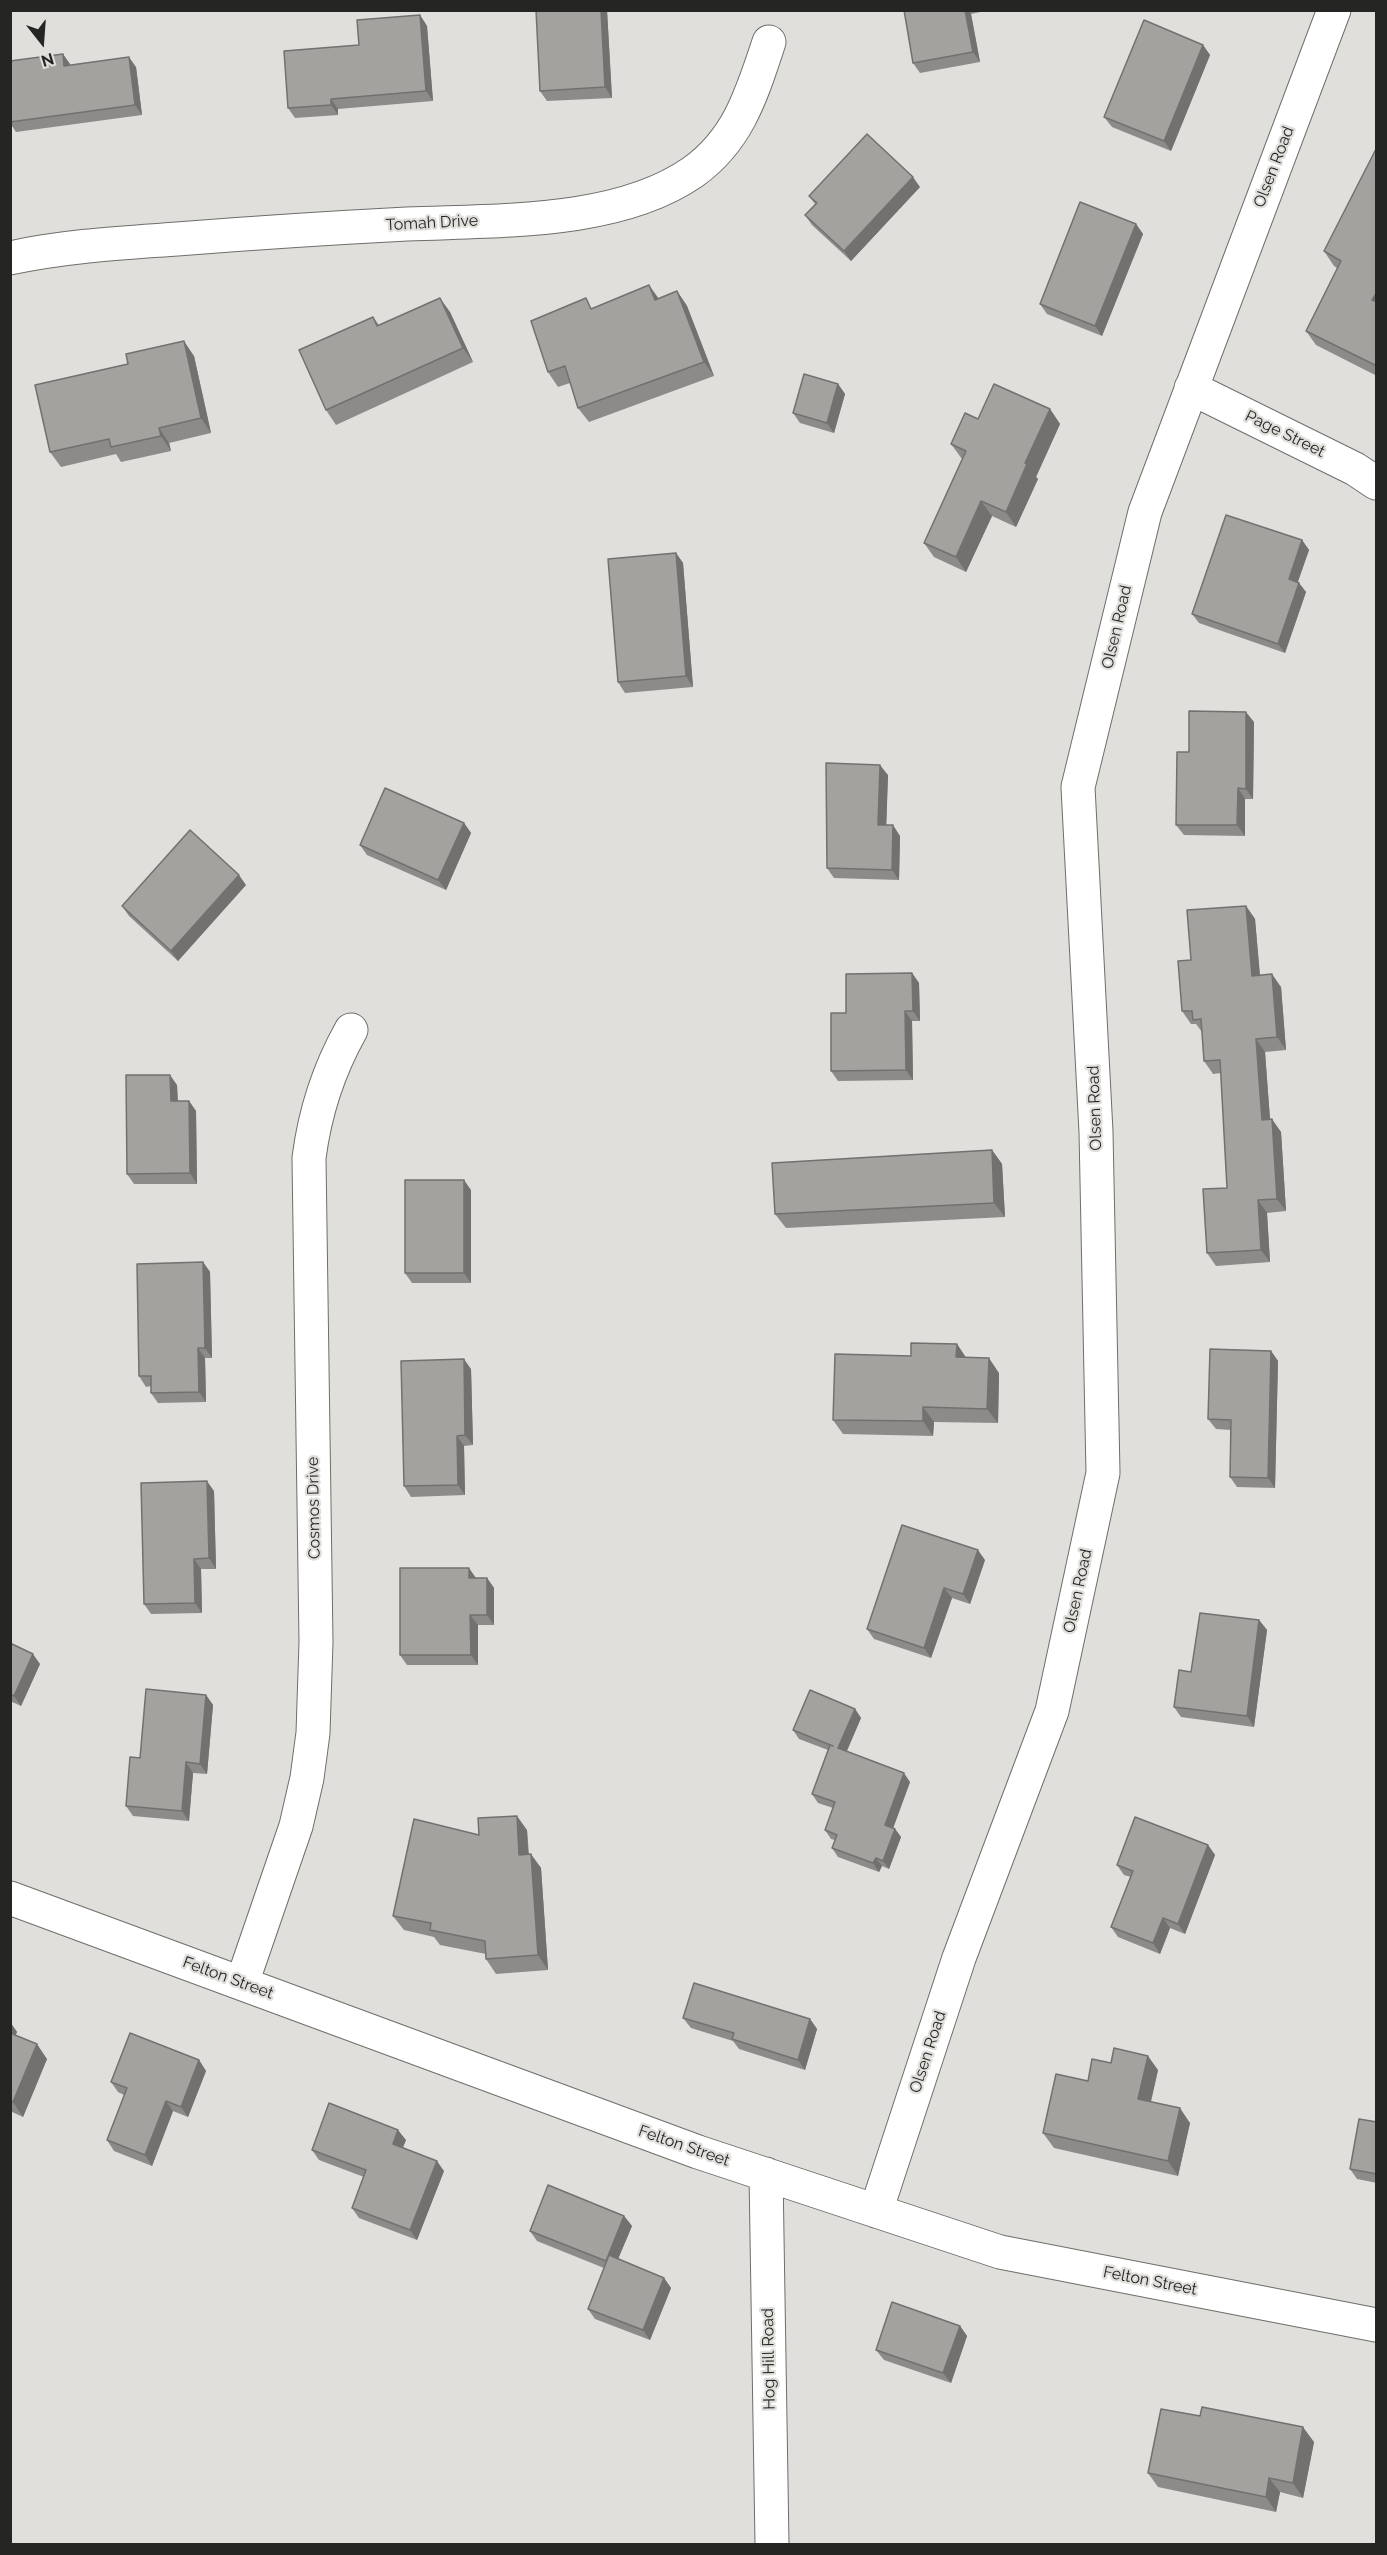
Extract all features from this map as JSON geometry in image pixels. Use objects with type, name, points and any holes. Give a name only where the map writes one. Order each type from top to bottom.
[{"type":"street","name":"Olsen Road","points":[[876,2211],[958,1958],[1052,1711],[1103,1473],[1096,1132],[1078,787],[1145,512],[1334,10]]},
{"type":"street","name":"Tomah Drive","points":[[10,258],[115,243],[275,231],[544,217],[610,207],[656,192],[693,172],[726,141],[745,111],[770,42]]},
{"type":"street","name":"Page Street","points":[[1191,388],[1355,469],[1377,483]]},
{"type":"street","name":"Cosmos Drive","points":[[242,1983],[296,1826],[314,1732],[316,1642],[309,1158],[313,1123],[322,1090],[351,1029]]},
{"type":"street","name":"Felton Street","points":[[10,1898],[698,2152],[1000,2252],[1377,2325]]},
{"type":"street","name":"Hog Hill Road","points":[[766,2174],[772,2544]]},
{"type":"building","points":[[536,10],[601,10],[605,87],[540,91]]},
{"type":"building","points":[[904,10],[965,10],[973,52],[913,63]]},
{"type":"building","points":[[420,15],[426,91],[331,99],[331,105],[288,108],[284,51],[359,45],[357,20]]},
{"type":"building","points":[[1144,20],[1203,45],[1164,141],[1104,117]]},
{"type":"building","points":[[63,54],[64,66],[129,57],[135,105],[10,122],[10,61]]},
{"type":"building","points":[[867,134],[913,177],[844,251],[805,215],[817,203],[809,196]]},
{"type":"building","points":[[1377,147],[1377,292],[1372,300],[1377,302],[1377,366],[1306,331],[1341,261],[1324,251]]},
{"type":"building","points":[[1080,202],[1136,224],[1095,326],[1040,304]]},
{"type":"building","points":[[649,285],[655,300],[677,291],[704,362],[578,408],[565,366],[548,372],[531,321],[586,298],[591,309]]},
{"type":"building","points":[[440,298],[463,348],[326,410],[299,350],[373,317],[377,326]]},
{"type":"building","points":[[184,341],[201,418],[159,428],[161,436],[111,447],[109,439],[50,452],[35,385],[128,364],[126,354]]},
{"type":"building","points":[[804,374],[838,384],[827,423],[793,413]]},
{"type":"building","points":[[994,384],[1050,409],[1006,512],[981,501],[956,557],[924,543],[966,451],[951,444],[965,413],[978,419]]},
{"type":"building","points":[[1226,515],[1302,540],[1289,579],[1299,583],[1278,644],[1192,614]]},
{"type":"building","points":[[676,553],[686,676],[618,682],[608,559]]},
{"type":"building","points":[[1189,711],[1246,712],[1246,789],[1238,788],[1237,825],[1176,825],[1177,752],[1189,752]]},
{"type":"building","points":[[826,763],[880,765],[878,825],[893,825],[892,870],[827,868]]},
{"type":"building","points":[[385,788],[464,823],[438,880],[360,845]]},
{"type":"building","points":[[190,830],[239,875],[171,951],[122,906]]},
{"type":"building","points":[[1246,906],[1252,976],[1272,974],[1277,1037],[1256,1039],[1262,1120],[1272,1119],[1277,1199],[1258,1200],[1261,1250],[1207,1253],[1203,1189],[1227,1188],[1220,1060],[1204,1061],[1201,1019],[1193,1020],[1192,1011],[1182,1011],[1178,961],[1191,960],[1187,910]]},
{"type":"building","points":[[912,973],[913,1011],[905,1011],[906,1070],[831,1071],[831,1013],[846,1013],[846,974]]},
{"type":"building","points":[[126,1075],[170,1075],[171,1101],[189,1101],[190,1173],[127,1174]]},
{"type":"building","points":[[992,1150],[994,1203],[775,1214],[772,1163]]},
{"type":"building","points":[[405,1180],[464,1180],[464,1273],[405,1273]]},
{"type":"building","points":[[203,1262],[205,1348],[198,1348],[199,1392],[151,1393],[151,1376],[139,1376],[137,1264]]},
{"type":"building","points":[[911,1343],[957,1344],[956,1357],[989,1358],[987,1409],[923,1407],[923,1421],[833,1420],[835,1354],[911,1356]]},
{"type":"building","points":[[1210,1349],[1271,1351],[1268,1478],[1230,1477],[1231,1420],[1208,1419]]},
{"type":"building","points":[[464,1359],[465,1435],[457,1436],[458,1485],[404,1486],[401,1361]]},
{"type":"building","points":[[207,1481],[209,1558],[194,1559],[195,1603],[144,1604],[141,1483]]},
{"type":"building","points":[[902,1525],[978,1550],[963,1594],[944,1588],[924,1648],[867,1629]]},
{"type":"building","points":[[400,1568],[469,1568],[469,1578],[487,1578],[487,1615],[470,1615],[471,1655],[400,1655]]},
{"type":"building","points":[[1200,1613],[1259,1620],[1247,1716],[1174,1707],[1179,1670],[1191,1672]]},
{"type":"building","points":[[10,1643],[33,1654],[14,1696],[10,1694]]},
{"type":"building","points":[[146,1689],[206,1695],[200,1764],[186,1762],[182,1811],[126,1806],[130,1757],[140,1758]]},
{"type":"building","points":[[810,1690],[855,1709],[838,1748],[904,1773],[885,1825],[895,1829],[883,1861],[876,1858],[873,1863],[832,1848],[837,1835],[825,1830],[835,1802],[812,1794],[830,1745],[833,1746],[793,1730]]},
{"type":"building","points":[[517,1816],[519,1855],[531,1854],[538,1955],[486,1959],[485,1941],[430,1930],[431,1923],[393,1916],[414,1819],[479,1835],[478,1818]]},
{"type":"building","points":[[1135,1817],[1208,1845],[1178,1924],[1163,1918],[1153,1943],[1111,1927],[1133,1871],[1117,1865]]},
{"type":"building","points":[[694,1983],[810,2019],[798,2060],[732,2039],[734,2033],[683,2018]]},
{"type":"building","points":[[10,2033],[37,2044],[13,2102],[10,2101]]},
{"type":"building","points":[[130,2033],[199,2060],[181,2107],[166,2101],[145,2155],[107,2140],[127,2088],[111,2082]]},
{"type":"building","points":[[1114,2048],[1148,2056],[1138,2099],[1180,2108],[1168,2161],[1043,2133],[1056,2074],[1088,2081],[1092,2059],[1111,2063]]},
{"type":"building","points":[[329,2103],[398,2130],[393,2144],[437,2161],[410,2230],[352,2208],[366,2170],[312,2150]]},
{"type":"building","points":[[1359,2119],[1377,2122],[1377,2174],[1350,2169]]},
{"type":"building","points":[[548,2185],[624,2216],[606,2261],[530,2231]]},
{"type":"building","points":[[609,2255],[664,2278],[643,2330],[588,2309]]},
{"type":"building","points":[[892,2302],[960,2326],[943,2373],[876,2350]]},
{"type":"building","points":[[1202,2407],[1303,2427],[1293,2483],[1269,2478],[1266,2497],[1148,2473],[1161,2409],[1200,2416]]}]
